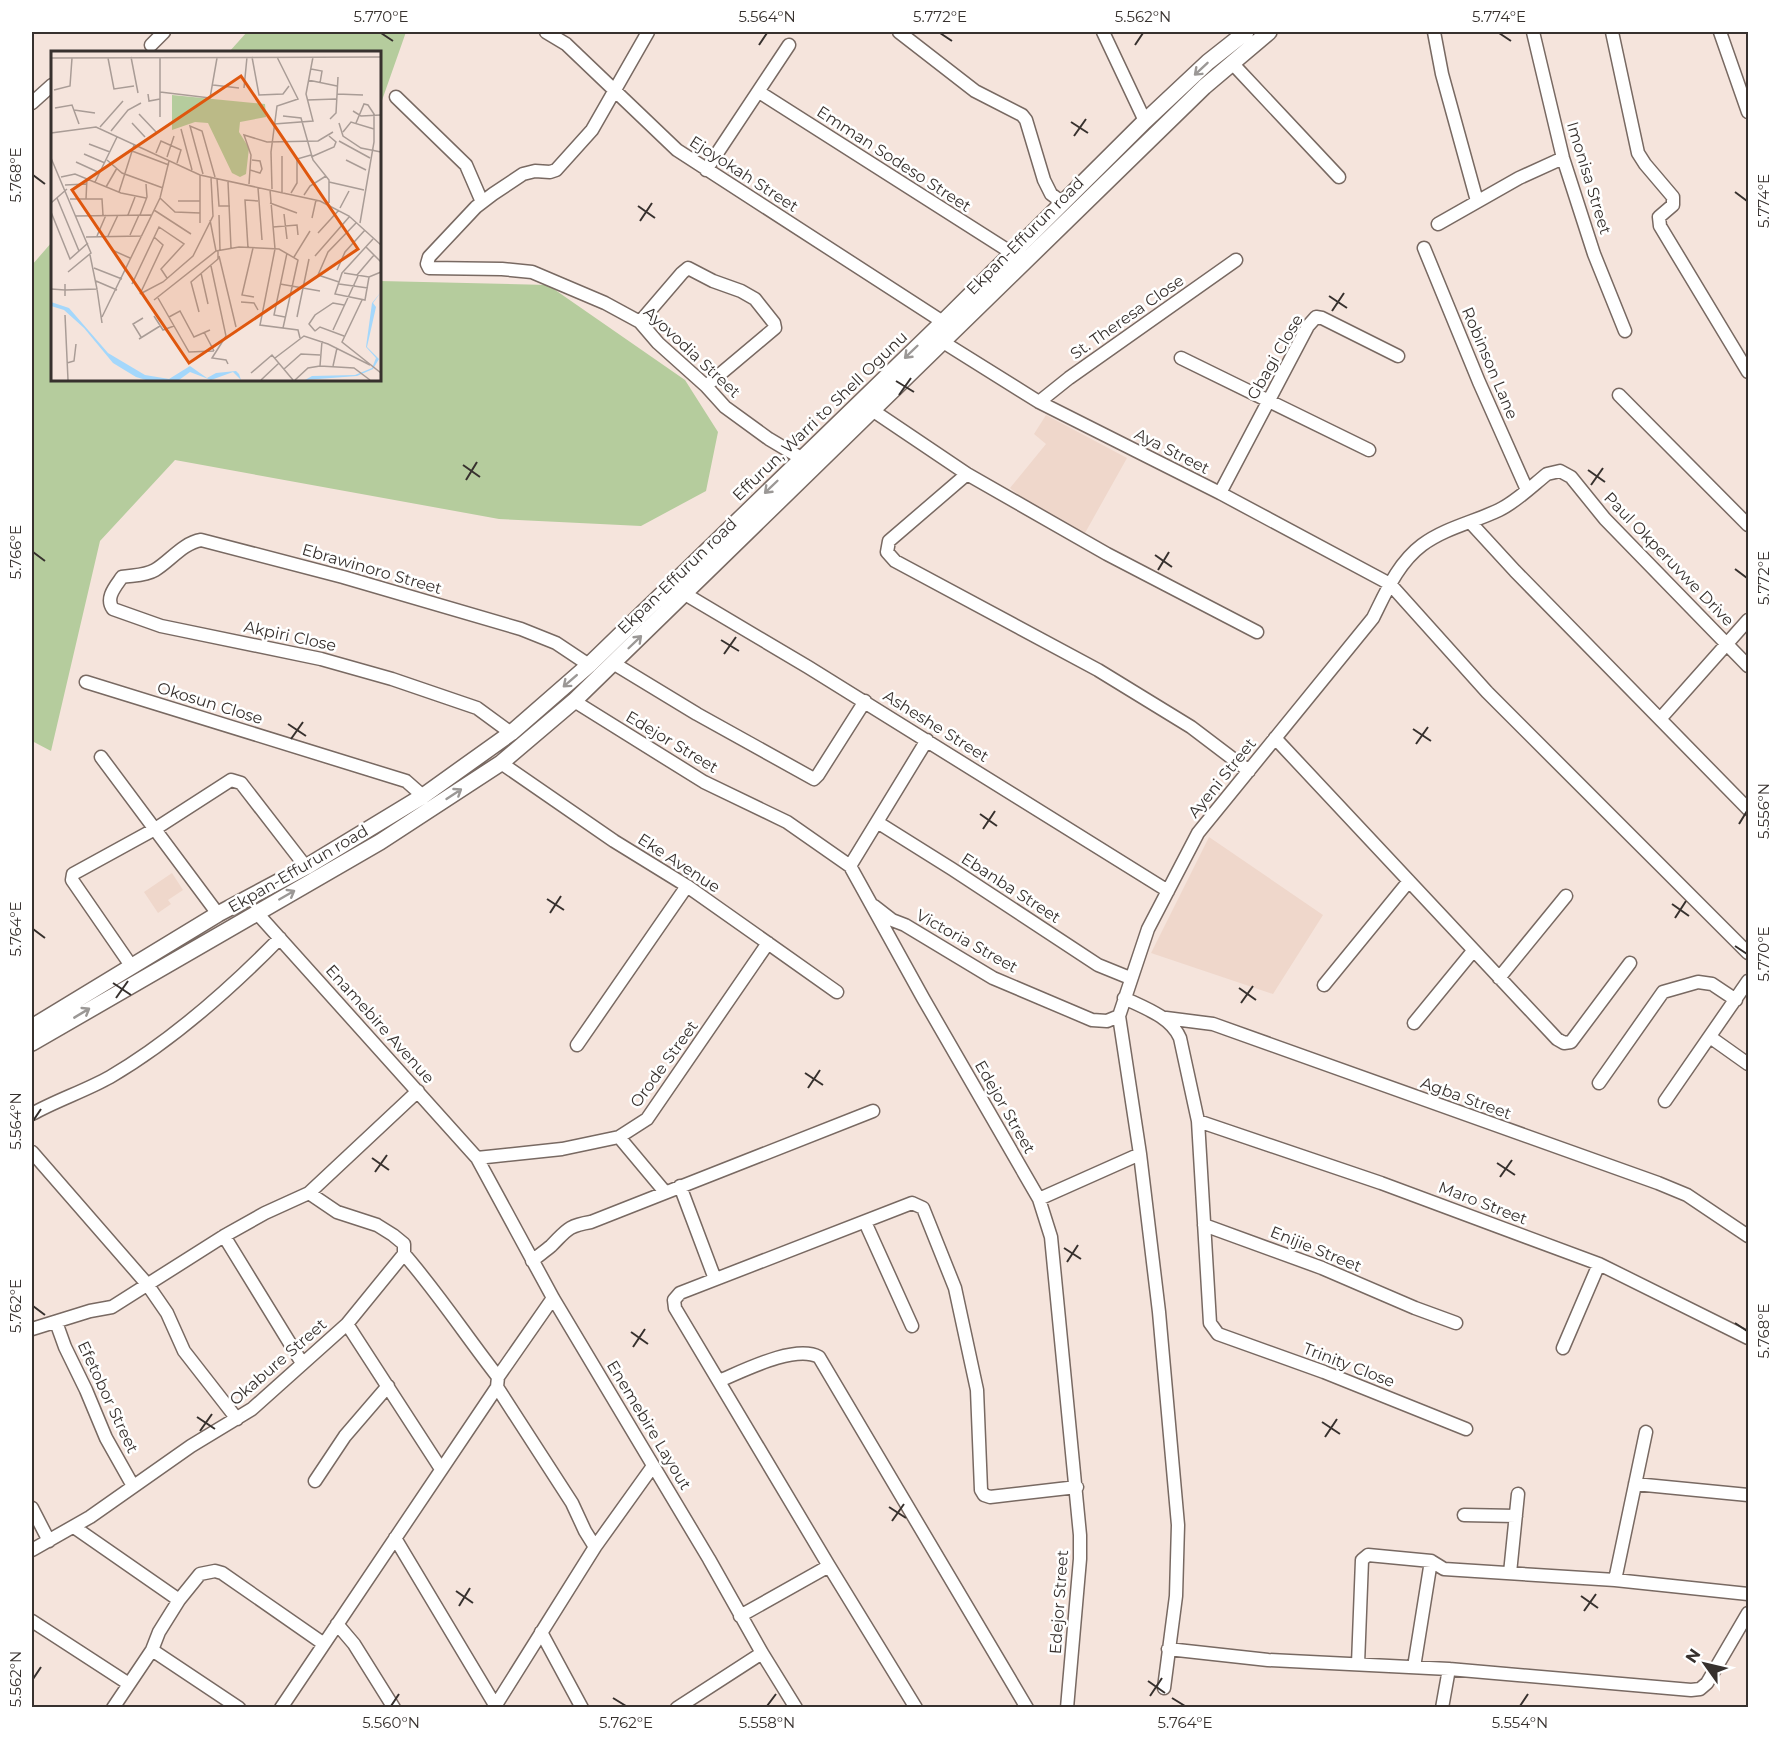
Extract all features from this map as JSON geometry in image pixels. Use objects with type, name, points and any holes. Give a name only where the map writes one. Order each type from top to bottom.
[{"type":"main road","name":"Effurun, Warri to Shell Ogunu","points":[[32,1027],[219,914],[306,867],[423,796],[511,733],[589,665],[943,322],[1016,259],[1063,203],[1145,121],[1208,62],[1246,32]]},
{"type":"main road","name":"Ekpan-Effurun road","points":[[32,1043],[380,842],[501,763],[574,701],[943,342],[1016,259],[1196,95],[1269,32]]},
{"type":"street","points":[[151,45],[164,32]]},
{"type":"street","name":"Ejoyokah Street","points":[[546,32],[566,44],[677,150],[943,322]]},
{"type":"street","points":[[396,96],[466,165],[482,202],[523,174],[556,170],[592,130],[648,32]]},
{"type":"street","points":[[899,32],[975,91],[1022,115],[1026,120],[1044,180],[1051,194],[1063,203]]},
{"type":"street","points":[[1103,32],[1145,121]]},
{"type":"street","points":[[1434,32],[1442,74],[1477,201]]},
{"type":"street","name":"Imonisa Street","points":[[1533,32],[1563,158],[1594,254],[1625,331]]},
{"type":"street","points":[[1612,32],[1638,153],[1673,197],[1673,205],[1659,217],[1660,226],[1749,372]]},
{"type":"street","points":[[1720,32],[1749,112]]},
{"type":"street","points":[[706,170],[789,45]]},
{"type":"street","points":[[1232,63],[1339,177]]},
{"type":"street","points":[[32,102],[51,86]]},
{"type":"street","name":"Emman Sodeso Street","points":[[759,92],[1016,259]]},
{"type":"street","points":[[1438,224],[1542,166],[1563,158]]},
{"type":"street","name":"Ayovodia Street","points":[[482,202],[429,257],[427,264],[429,268],[532,272],[605,303],[640,322],[658,343],[706,386],[725,408],[801,458]]},
{"type":"street","name":"Robinson Lane","points":[[1424,248],[1479,382],[1527,490]]},
{"type":"street","name":"St. Theresa Close","points":[[1038,402],[1236,260]]},
{"type":"street","points":[[640,322],[688,268],[755,299],[774,323],[775,328],[706,386]]},
{"type":"street","name":"Gbagi Close","points":[[1220,493],[1308,326],[1316,317],[1398,356]]},
{"type":"street","name":"Aya Street","points":[[943,342],[1038,402],[1220,493],[1390,584],[1487,692],[1749,953]]},
{"type":"street","points":[[1180,358],[1369,450]]},
{"type":"street","points":[[1619,395],[1749,525]]},
{"type":"street","points":[[872,410],[967,474],[1107,554],[1257,632]]},
{"type":"street","name":"Paul Okperuvwe Drive","points":[[1390,584],[1406,560],[1422,545],[1445,532],[1501,509],[1548,474],[1560,471],[1571,477],[1605,519],[1749,666]]},
{"type":"street","points":[[967,474],[889,541],[887,552],[895,561],[1098,670],[1191,727],[1249,771]]},
{"type":"street","points":[[1470,522],[1515,571],[1749,809]]},
{"type":"street","name":"Ebrawinoro Street","points":[[147,574],[179,551],[201,540],[343,577],[521,629],[556,643],[589,665]]},
{"type":"street","name":"Akpiri Close","points":[[147,574],[122,577],[110,597],[110,604],[114,609],[161,626],[321,659],[392,679],[477,708],[511,733]]},
{"type":"street","name":"Ayeni Street","points":[[1119,1016],[1148,928],[1198,833],[1373,618],[1390,584]]},
{"type":"street","name":"Asheshe Street","points":[[685,594],[865,701],[1168,891]]},
{"type":"street","points":[[1660,719],[1749,620]]},
{"type":"street","points":[[613,663],[814,779],[865,701]]},
{"type":"street","name":"Okosun Close","points":[[86,682],[406,781],[423,796]]},
{"type":"street","name":"Edejor Street","points":[[574,701],[704,782],[787,822],[850,866],[1039,1199],[1051,1237],[1077,1487],[1080,1559],[1067,1707]]},
{"type":"street","points":[[1275,738],[1557,1039],[1564,1043],[1571,1042],[1630,963]]},
{"type":"street","points":[[850,866],[927,740]]},
{"type":"street","points":[[101,757],[219,914]]},
{"type":"street","name":"Eke Avenue","points":[[501,763],[614,841],[687,886],[837,992]]},
{"type":"street","points":[[132,967],[72,880],[73,874],[155,829],[231,780],[241,783],[306,867]]},
{"type":"street","name":"Ebanba Street","points":[[877,822],[1098,965],[1130,978]]},
{"type":"street","points":[[1324,985],[1409,881]]},
{"type":"street","points":[[578,1045],[687,886]]},
{"type":"street","points":[[1499,978],[1566,896]]},
{"type":"street","name":"Victoria Street","points":[[870,903],[892,920],[905,925],[993,978],[1092,1020],[1107,1021],[1119,1016]]},
{"type":"street","name":"Enamebire Avenue","points":[[257,913],[477,1158]]},
{"type":"street","points":[[32,1114],[110,1077],[152,1049],[210,1005],[280,938]]},
{"type":"street","name":"Orode Street","points":[[477,1158],[562,1149],[619,1137],[647,1119],[768,944]]},
{"type":"street","points":[[1414,1023],[1473,951]]},
{"type":"street","points":[[1665,1101],[1749,981]]},
{"type":"street","points":[[1599,1083],[1663,992],[1698,982],[1712,984],[1736,1000]]},
{"type":"street","points":[[1124,998],[1176,1027],[1180,1038],[1198,1121],[1204,1225]]},
{"type":"street","points":[[1119,1016],[1140,1154],[1159,1312],[1178,1525],[1176,1596],[1164,1688]]},
{"type":"street","name":"Agba Street","points":[[1162,1018],[1213,1024],[1658,1184],[1687,1195],[1749,1236]]},
{"type":"street","points":[[1710,1037],[1749,1064]]},
{"type":"street","points":[[32,1329],[90,1311],[112,1307],[224,1236],[265,1213],[309,1193],[418,1091]]},
{"type":"street","points":[[532,1261],[562,1232],[576,1224],[591,1222],[873,1111]]},
{"type":"street","name":"Maro Street","points":[[1198,1121],[1381,1183],[1599,1264],[1749,1338]]},
{"type":"street","points":[[619,1137],[665,1192]]},
{"type":"street","points":[[32,1152],[147,1284],[167,1313],[184,1351],[237,1419]]},
{"type":"street","points":[[1039,1199],[1140,1154]]},
{"type":"street","name":"Enemebire Layout","points":[[477,1158],[553,1298],[709,1559],[740,1617],[796,1707]]},
{"type":"street","points":[[680,1186],[715,1279]]},
{"type":"street","points":[[309,1193],[337,1212],[377,1225],[393,1234],[404,1244],[404,1254],[425,1278],[497,1382],[572,1503],[595,1547]]},
{"type":"street","points":[[916,1707],[675,1308],[674,1300],[680,1293],[912,1203],[923,1208],[956,1288],[977,1390],[981,1490],[984,1495],[990,1497],[1077,1487]]},
{"type":"street","points":[[865,1222],[912,1326]]},
{"type":"street","name":"Enijie Street","points":[[1204,1225],[1322,1268],[1414,1308],[1456,1323]]},
{"type":"street","name":"Trinity Close","points":[[1204,1225],[1210,1323],[1218,1334],[1324,1372],[1466,1429]]},
{"type":"street","points":[[224,1236],[302,1364]]},
{"type":"street","name":"Okabure Street","points":[[32,1550],[74,1527],[190,1446],[252,1409],[347,1324],[404,1254]]},
{"type":"street","points":[[1563,1348],[1599,1264]]},
{"type":"street","points":[[281,1707],[553,1298]]},
{"type":"street","name":"Efetobor Street","points":[[56,1322],[106,1438],[133,1486]]},
{"type":"street","points":[[347,1324],[441,1469]]},
{"type":"street","points":[[719,1381],[751,1367],[802,1352],[812,1353],[819,1357],[1027,1707]]},
{"type":"street","points":[[315,1481],[345,1436],[388,1386]]},
{"type":"street","points":[[1616,1580],[1646,1432]]},
{"type":"street","points":[[395,1538],[494,1706],[595,1547],[653,1466]]},
{"type":"street","points":[[1635,1484],[1749,1496]]},
{"type":"street","points":[[1510,1573],[1518,1494]]},
{"type":"street","points":[[32,1508],[49,1541]]},
{"type":"street","points":[[1464,1515],[1516,1516]]},
{"type":"street","points":[[74,1527],[179,1600]]},
{"type":"street","points":[[1358,1664],[1362,1560],[1368,1555],[1431,1561],[1444,1569],[1616,1580],[1749,1594]]},
{"type":"street","points":[[1414,1666],[1431,1561]]},
{"type":"street","points":[[740,1617],[829,1566]]},
{"type":"street","points":[[113,1707],[152,1650],[159,1632],[179,1600],[200,1574],[215,1571],[222,1573],[324,1644]]},
{"type":"street","points":[[1168,1649],[1268,1660],[1414,1666],[1692,1690],[1700,1689],[1707,1683],[1749,1613]]},
{"type":"street","points":[[32,1621],[129,1683]]},
{"type":"street","points":[[337,1624],[354,1644],[394,1707]]},
{"type":"street","points":[[541,1632],[582,1707]]},
{"type":"street","points":[[152,1650],[239,1707]]},
{"type":"street","points":[[677,1707],[762,1653]]},
{"type":"street","points":[[1442,1707],[1449,1669]]},
{"type":"shaded area","points":[[1046,415],[1127,458],[1085,533],[1035,508],[1010,488],[1046,444],[1034,434]]},
{"type":"shaded area","points":[[1209,837],[1323,915],[1273,994],[1151,953]]},
{"type":"shaded area","points":[[172,873],[183,890],[168,900],[171,904],[158,913],[144,892]]},
{"type":"green space","points":[[247,32],[406,32],[381,103],[381,51],[230,51]]},
{"type":"green space","points":[[51,243],[51,381],[381,381],[381,281],[548,285],[685,380],[718,432],[706,491],[641,526],[499,519],[175,460],[100,541],[51,751],[32,741],[32,265]]}]
